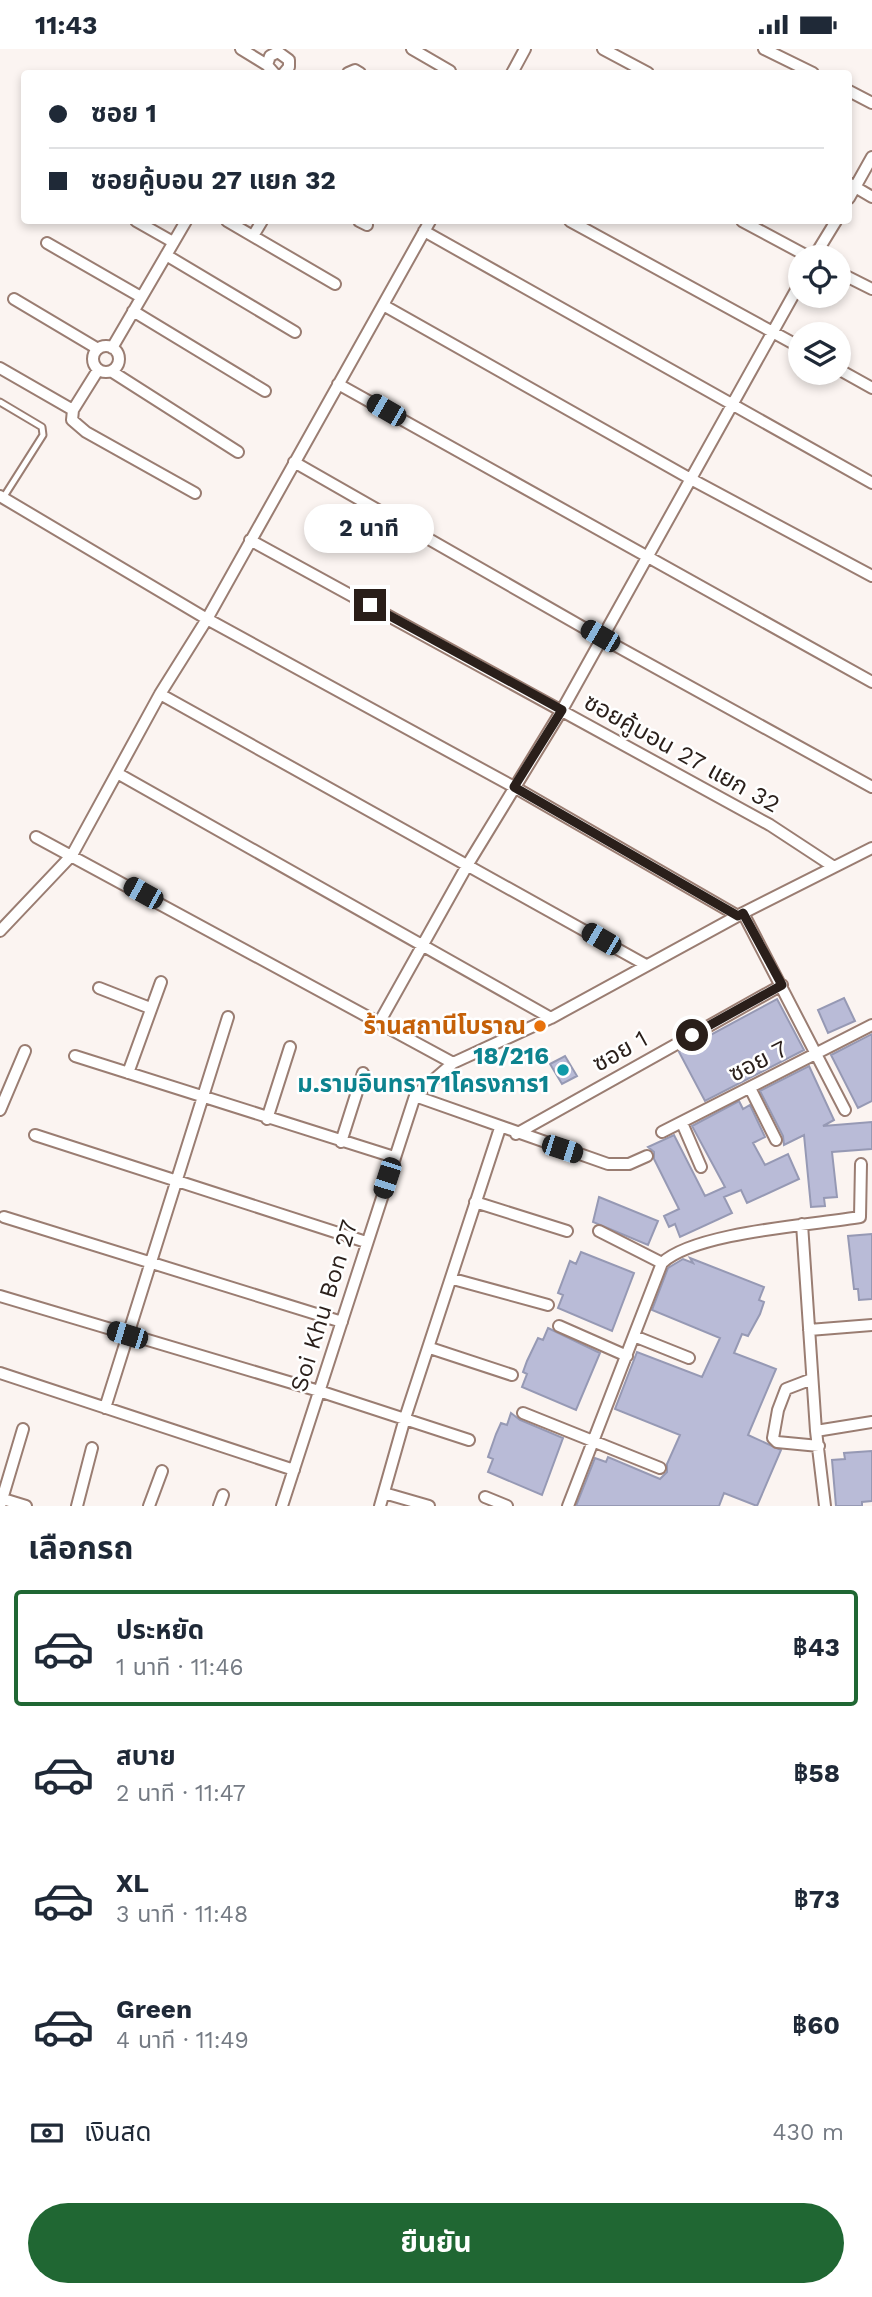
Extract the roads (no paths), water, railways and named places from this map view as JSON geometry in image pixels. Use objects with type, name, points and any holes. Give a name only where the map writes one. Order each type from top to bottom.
[{"type":"street","points":[[241,49],[270,70]]},
{"type":"street","points":[[412,49],[448,70]]},
{"type":"street","points":[[514,70],[525,49]]},
{"type":"street","points":[[603,49],[642,70]]},
{"type":"street","points":[[764,49],[807,70]]},
{"type":"street","points":[[271,70],[271,51],[288,57],[287,70]]},
{"type":"street","points":[[852,93],[872,103]]},
{"type":"street","points":[[872,157],[852,185],[872,197]]},
{"type":"street","points":[[141,224],[173,242]]},
{"type":"street","points":[[112,348],[184,224]]},
{"type":"street","points":[[232,224],[335,284]]},
{"type":"street","points":[[253,236],[260,224]]},
{"type":"street","points":[[575,224],[788,341]]},
{"type":"street","points":[[748,224],[789,245]]},
{"type":"street","points":[[820,245],[833,224]]},
{"type":"street","points":[[0,931],[72,855],[160,694],[207,619],[427,226],[731,404],[872,483]]},
{"type":"street","points":[[47,243],[141,297]]},
{"type":"street","points":[[166,255],[295,332]]},
{"type":"street","points":[[851,278],[872,289]]},
{"type":"street","points":[[14,299],[98,349],[112,348]]},
{"type":"street","points":[[379,1023],[468,864],[562,710],[600,636],[788,304]]},
{"type":"street","points":[[383,305],[689,478],[872,576]]},
{"type":"street","points":[[133,311],[265,391]]},
{"type":"street","points":[[111,371],[119,360],[112,348]]},
{"type":"street","points":[[98,349],[93,362],[98,370]]},
{"type":"street","points":[[0,367],[73,410]]},
{"type":"street","points":[[98,370],[111,371],[238,452]]},
{"type":"street","points":[[98,370],[73,410],[72,420],[86,432],[195,493]]},
{"type":"street","points":[[851,376],[872,388]]},
{"type":"street","points":[[338,384],[872,682]]},
{"type":"street","points":[[294,462],[872,787]]},
{"type":"street","points":[[1,497],[207,619],[741,915],[782,985],[845,1110]]},
{"type":"street","name":"ซอยคู้บอน 27 แยก 32","points":[[250,540],[770,825],[834,867]]},
{"type":"street","points":[[160,694],[646,965]]},
{"type":"street","points":[[117,772],[551,1018]]},
{"type":"street","points":[[36,837],[453,1063]]},
{"type":"street","points":[[647,1156],[618,1166],[516,1134],[415,1096],[453,1063],[551,1018],[646,965],[872,848]]},
{"type":"street","points":[[128,1073],[160,982]]},
{"type":"street","name":"ซอย 1","points":[[516,1134],[782,985]]},
{"type":"street","points":[[99,988],[150,1008]]},
{"type":"street","points":[[105,1408],[200,1098],[228,1017]]},
{"type":"street","name":"ซอย 7","points":[[663,1132],[872,1025]]},
{"type":"street","points":[[267,1119],[290,1047]]},
{"type":"street","points":[[0,1110],[25,1051]]},
{"type":"street","points":[[75,1056],[200,1098],[394,1157]]},
{"type":"street","points":[[341,1142],[363,1073]]},
{"type":"street","points":[[750,1088],[776,1140]]},
{"type":"street","name":"Soi Khu Bon 27","points":[[282,1506],[415,1096]]},
{"type":"street","points":[[682,1123],[701,1167]]},
{"type":"street","points":[[380,1506],[405,1418],[453,1279],[500,1128]]},
{"type":"street","points":[[34,1135],[366,1242]]},
{"type":"street","points":[[568,1506],[662,1263],[685,1247],[802,1224],[861,1217],[861,1164]]},
{"type":"street","points":[[475,1202],[567,1231]]},
{"type":"street","points":[[4,1217],[342,1322]]},
{"type":"street","points":[[802,1224],[816,1431],[825,1506]]},
{"type":"street","points":[[599,1231],[662,1263]]},
{"type":"street","points":[[453,1279],[548,1305]]},
{"type":"street","points":[[0,1296],[319,1391],[470,1440]]},
{"type":"street","points":[[809,1330],[872,1325]]},
{"type":"street","points":[[559,1327],[627,1356]]},
{"type":"street","points":[[635,1336],[689,1358]]},
{"type":"street","points":[[430,1348],[512,1375]]},
{"type":"street","points":[[0,1373],[294,1470]]},
{"type":"street","points":[[812,1379],[786,1389],[778,1410],[773,1438],[777,1442],[819,1446]]},
{"type":"street","points":[[523,1413],[660,1468]]},
{"type":"street","points":[[816,1431],[872,1422]]},
{"type":"street","points":[[23,1429],[1,1501],[26,1506]]},
{"type":"street","points":[[77,1506],[92,1448]]},
{"type":"street","points":[[149,1506],[162,1471]]},
{"type":"street","points":[[384,1493],[429,1506]]},
{"type":"street","points":[[485,1497],[507,1506]]},
{"type":"lane","points":[[0,402],[30,417],[42,427],[43,435],[1,497]]},
{"type":"place","name":"ร้านสถานีโบราณ","points":[[540,1026]]},
{"type":"place","name":"18/216 ม.รามอินทรา71โครงการ1","points":[[563,1070]]}]
